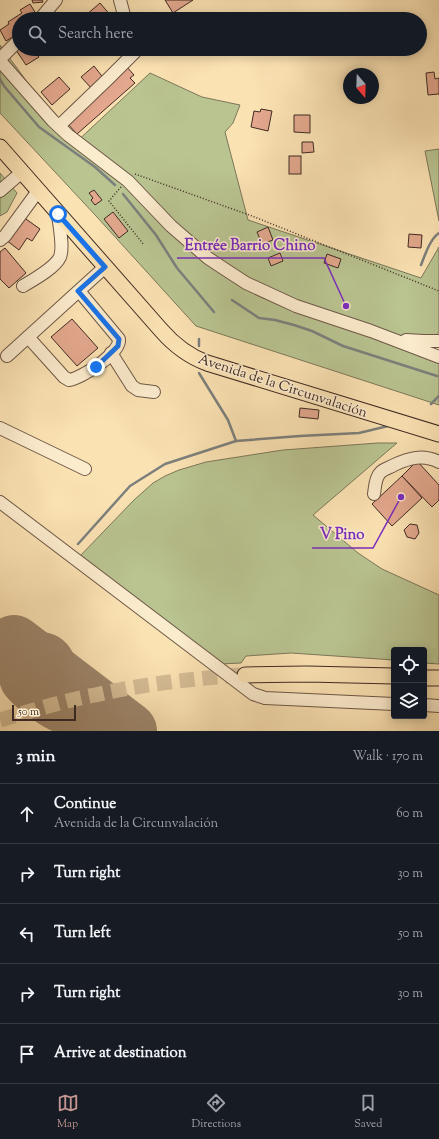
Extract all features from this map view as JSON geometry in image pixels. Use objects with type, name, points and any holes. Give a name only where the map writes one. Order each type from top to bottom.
[{"type":"main road","name":"Avenida de la Circunvalación","points":[[0,147],[38,192],[170,340],[181,350],[199,360],[439,434]]},
{"type":"main road","points":[[245,675],[307,674],[391,676]]},
{"type":"main road","points":[[427,678],[439,678]]},
{"type":"street","points":[[46,12],[56,0]]},
{"type":"street","points":[[120,0],[123,12]]},
{"type":"street","points":[[12,47],[0,60],[59,126],[208,258],[246,283],[296,306],[386,336],[439,357]]},
{"type":"street","points":[[59,126],[131,56]]},
{"type":"street","points":[[0,191],[22,172]]},
{"type":"street","points":[[0,240],[5,236],[38,192]]},
{"type":"street","points":[[23,286],[54,265],[59,258],[60,243],[58,214]]},
{"type":"street","points":[[8,356],[105,267]]},
{"type":"street","points":[[28,337],[64,377],[69,380],[88,372],[102,362],[119,344],[119,339],[78,291]]},
{"type":"street","points":[[386,336],[412,341],[439,341]]},
{"type":"street","points":[[111,353],[132,386],[138,390],[154,392]]},
{"type":"street","points":[[0,428],[85,469]]},
{"type":"street","points":[[374,494],[379,474],[384,470],[416,457],[439,462]]},
{"type":"street","points":[[0,502],[253,694],[265,698],[391,704]]},
{"type":"street","points":[[427,705],[439,706]]},
{"type":"path","points":[[144,245],[110,201],[115,193],[135,174],[252,216],[439,291]]},
{"type":"green space","points":[[0,45],[25,79],[56,128],[72,146],[150,73],[202,97],[240,105],[233,123],[225,132],[248,220],[421,278],[439,247],[439,331],[427,358],[439,362],[439,405],[196,326],[0,113]]},
{"type":"green space","points":[[439,149],[439,221],[425,151]]},
{"type":"green space","points":[[0,173],[17,193],[7,212],[0,216]]},
{"type":"green space","points":[[397,443],[313,515],[358,553],[382,569],[439,595],[439,664],[427,663],[427,647],[391,647],[391,660],[291,653],[246,656],[241,663],[220,664],[80,556],[134,500],[153,483],[165,476],[206,462],[283,450]]},
{"type":"building","points":[[32,0],[42,0],[43,2],[33,3]]},
{"type":"building","points":[[165,0],[193,0],[175,12],[172,12]]},
{"type":"building","points":[[100,3],[108,12],[90,12]]},
{"type":"building","points":[[30,4],[35,12],[21,12],[20,10]]},
{"type":"building","points":[[12,19],[12,37],[6,41],[0,30],[9,24],[8,22]]},
{"type":"building","points":[[20,56],[39,57],[26,65]]},
{"type":"building","points":[[94,66],[105,80],[93,90],[81,77]]},
{"type":"building","points":[[126,66],[134,75],[130,78],[135,83],[77,134],[66,122]]},
{"type":"building","points":[[434,72],[435,79],[439,78],[439,94],[428,95],[426,73]]},
{"type":"building","points":[[59,77],[70,89],[52,105],[41,92]]},
{"type":"building","points":[[261,109],[272,111],[268,131],[251,127],[254,111],[260,112]]},
{"type":"building","points":[[294,115],[310,115],[310,133],[294,132]]},
{"type":"building","points":[[302,142],[313,142],[314,152],[302,153]]},
{"type":"building","points":[[289,156],[301,156],[301,174],[289,174]]},
{"type":"building","points":[[94,190],[102,200],[95,205],[91,200],[93,198],[89,193]]},
{"type":"building","points":[[113,212],[128,231],[119,238],[104,219]]},
{"type":"building","points":[[23,217],[40,229],[32,241],[27,238],[19,250],[6,240]]},
{"type":"building","points":[[268,227],[273,240],[262,244],[257,232]]},
{"type":"building","points":[[409,234],[422,235],[421,248],[408,247]]},
{"type":"building","points":[[5,248],[26,273],[9,288],[0,279],[0,252]]},
{"type":"building","points":[[280,253],[283,261],[271,266],[268,258]]},
{"type":"building","points":[[327,254],[341,259],[338,268],[324,263]]},
{"type":"building","points":[[72,319],[98,348],[77,366],[51,337]]},
{"type":"building","points":[[300,408],[319,410],[318,419],[299,417]]},
{"type":"building","points":[[417,461],[439,485],[439,500],[432,507],[402,476]]},
{"type":"building","points":[[402,476],[422,498],[392,526],[372,504]]},
{"type":"building","points":[[410,524],[417,525],[419,533],[415,539],[407,537],[404,530]]},
{"type":"waterway","points":[[0,79],[4,86],[39,127],[95,167],[115,185]]},
{"type":"waterway","points":[[123,194],[156,235],[177,268],[214,312]]},
{"type":"waterway","points":[[421,265],[430,243],[439,233]]},
{"type":"waterway","points":[[232,300],[259,318],[294,325],[312,331],[343,346],[437,376]]},
{"type":"waterway","points":[[199,339],[199,346]]},
{"type":"waterway","points":[[199,373],[228,420],[236,441]]},
{"type":"waterway","points":[[431,404],[439,396]]},
{"type":"waterway","points":[[78,544],[130,486],[165,464],[236,441],[359,433],[388,426]]},
{"type":"taxiway","points":[[74,690],[62,656],[53,647],[44,644],[36,644],[28,647],[20,652],[11,666],[10,675],[12,684],[18,693],[54,719],[70,724],[106,727],[123,731]]},
{"type":"runway","points":[[14,644],[128,731]]},
{"type":"tunnel","points":[[0,720],[59,703],[113,691],[167,682],[240,675]]},
{"type":"place","name":"Entrée Barrio Chino","points":[[346,306]]},
{"type":"place","name":"V Pino","points":[[401,497]]},
{"type":"route","points":[[58,214],[105,267],[78,291],[119,339],[118,346],[96,367]]}]
